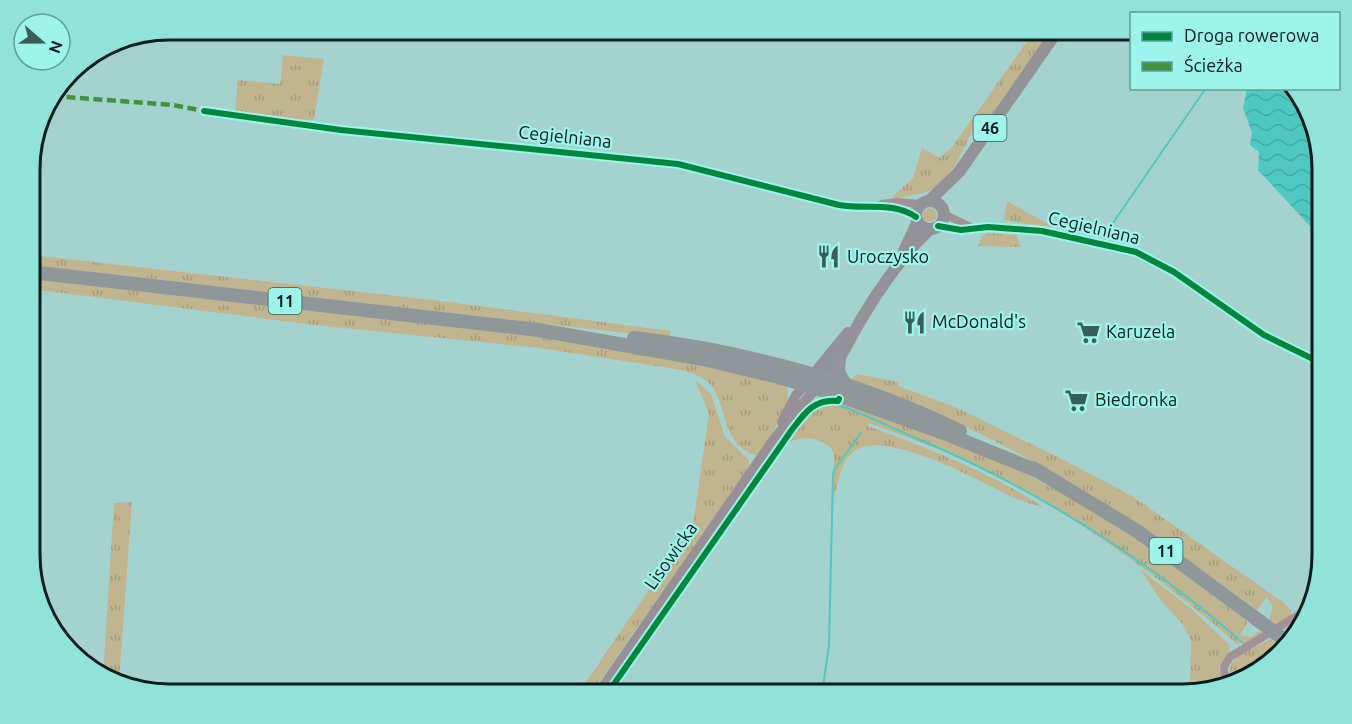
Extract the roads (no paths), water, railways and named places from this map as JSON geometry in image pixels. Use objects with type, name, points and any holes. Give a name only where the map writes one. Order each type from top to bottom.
[{"type":"highway","name":"11","points":[[41,273],[538,330],[847,387],[949,425],[1040,472],[1137,531],[1282,638]]},
{"type":"highway","points":[[839,359],[838,372],[847,387]]},
{"type":"highway","name":"11","points":[[815,382],[1040,472]]},
{"type":"main road","name":"46","points":[[938,220],[959,172],[1051,40]]},
{"type":"main road","name":"46","points":[[917,219],[925,203],[959,172]]},
{"type":"main road","points":[[917,219],[938,220],[937,203],[925,203]]},
{"type":"main road","name":"Lisowicka","points":[[896,269],[917,219]]},
{"type":"main road","name":"Lisowicka","points":[[815,382],[896,269],[938,220]]},
{"type":"main road","name":"Lisowicka","points":[[605,684],[774,439],[794,398],[839,359],[862,317]]},
{"type":"street","name":"Cegielniana","points":[[204,111],[341,130],[678,164],[839,206],[903,210],[917,219]]},
{"type":"street","name":"Cegielniana","points":[[875,207],[890,202],[925,203]]},
{"type":"street","name":"Cegielniana","points":[[938,220],[961,230],[994,227],[1056,233],[1144,255],[1174,272],[1264,335],[1312,358]]},
{"type":"street","name":"Cegielniana","points":[[938,220],[975,228]]},
{"type":"street","points":[[1225,676],[1224,667],[1230,657],[1295,617]]},
{"type":"water","points":[[1247,90],[1284,90],[1290,98],[1305,128],[1310,152],[1312,228],[1258,170],[1259,152],[1250,145],[1252,133],[1243,108]]},
{"type":"waterway","points":[[1106,233],[1205,90]]},
{"type":"waterway","points":[[823,402],[854,411],[950,453],[1039,498],[1124,551],[1243,643]]},
{"type":"waterway","points":[[824,683],[829,645],[833,475],[834,470],[861,433]]},
{"type":"place","name":"Uroczysko","points":[[829,257]]},
{"type":"place","name":"McDonald's","points":[[914,322]]},
{"type":"place","name":"Karuzela","points":[[1088,332]]},
{"type":"place","name":"Biedronka","points":[[1077,400]]}]
